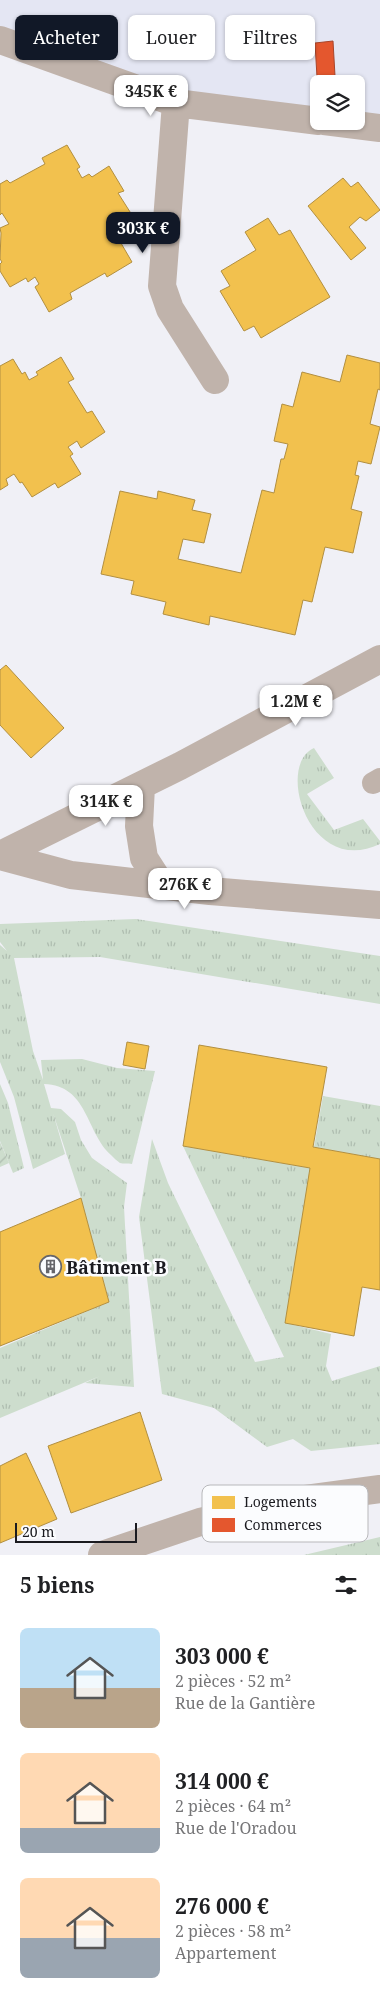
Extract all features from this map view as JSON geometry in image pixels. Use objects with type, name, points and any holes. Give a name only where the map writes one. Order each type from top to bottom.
[{"type":"street","points":[[0,40],[176,103],[310,120]]},
{"type":"street","points":[[176,103],[162,286],[170,309],[215,380]]},
{"type":"street","points":[[365,126],[380,128]]},
{"type":"street","points":[[0,856],[141,786],[380,658]]},
{"type":"street","points":[[141,786],[139,826],[144,858],[162,886]]},
{"type":"street","points":[[0,856],[71,875],[162,886],[380,905]]},
{"type":"street","points":[[102,1555],[202,1522]]},
{"type":"shaded area","points":[[0,0],[380,0],[380,128],[365,124],[365,75],[310,75],[310,120],[176,103],[56,60],[118,60],[118,15],[15,15],[15,45],[0,40]]},
{"type":"green space","points":[[314,748],[334,778],[307,794],[334,830],[363,819],[380,841],[380,844],[355,850],[334,846],[318,833],[306,815],[299,795],[298,775],[303,758]]},
{"type":"green space","points":[[136,919],[380,956],[380,1004],[100,957],[14,958],[33,1051],[43,1080],[41,1060],[82,1059],[117,1068],[155,1071],[132,1164],[120,1163],[103,1146],[85,1112],[70,1092],[58,1086],[44,1084],[51,1108],[61,1109],[75,1122],[81,1140],[92,1158],[127,1183],[124,1207],[134,1387],[85,1383],[100,1376],[0,1418],[0,1348],[109,1302],[81,1198],[53,1113],[65,1154],[33,1169],[14,1097],[0,1062],[0,945],[7,951],[0,942],[0,924]]},
{"type":"green space","points":[[0,1084],[8,1103],[24,1168],[13,1173],[0,1141]]},
{"type":"green space","points":[[323,1096],[380,1106],[380,1159],[314,1147]]},
{"type":"green space","points":[[152,1139],[168,1183],[255,1362],[284,1357],[183,1146],[310,1168],[290,1324],[331,1334],[326,1366],[332,1381],[380,1366],[380,1444],[311,1451],[293,1439],[267,1447],[214,1408],[162,1394],[139,1217]]},
{"type":"green space","points":[[0,1142],[9,1163],[0,1167]]},
{"type":"green space","points":[[380,1537],[380,1555],[304,1555],[359,1542],[368,1542],[368,1540]]},
{"type":"building: Logements","points":[[67,145],[80,167],[77,169],[82,178],[89,174],[92,177],[109,166],[124,191],[118,193],[132,215],[109,232],[114,240],[118,238],[132,262],[107,277],[105,273],[70,293],[72,299],[49,312],[35,287],[39,284],[35,277],[28,282],[26,278],[10,287],[0,271],[0,264],[2,262],[0,259],[0,228],[9,224],[2,213],[0,215],[0,184],[7,180],[10,183],[45,164],[42,158]]},
{"type":"building: Logements","points":[[343,178],[351,187],[358,182],[380,210],[366,221],[360,217],[349,227],[366,248],[351,260],[308,206]]},
{"type":"building: Logements","points":[[268,218],[279,235],[290,230],[330,297],[261,338],[254,326],[244,331],[220,291],[230,286],[221,271],[256,250],[245,232]]},
{"type":"building: Logements","points":[[347,355],[380,363],[380,390],[378,389],[370,424],[380,427],[371,464],[358,461],[355,475],[359,476],[351,509],[362,512],[353,553],[325,547],[312,602],[303,600],[295,635],[210,616],[209,625],[163,614],[166,602],[131,594],[134,581],[101,574],[120,491],[157,499],[158,491],[195,500],[192,510],[211,514],[204,543],[183,539],[178,559],[241,573],[262,490],[274,493],[281,459],[284,459],[288,444],[274,441],[282,404],[293,407],[302,372],[340,382]]},
{"type":"building: Logements","points":[[61,357],[74,379],[68,382],[87,413],[92,411],[105,432],[81,448],[77,441],[68,447],[73,454],[70,456],[81,474],[58,488],[55,483],[32,497],[14,474],[6,479],[8,485],[0,490],[0,366],[13,359],[22,374],[25,372],[29,380],[38,375],[36,372]]},
{"type":"building: Logements","points":[[6,665],[64,728],[31,758],[0,725],[0,670]]},
{"type":"building: Logements","points":[[127,1042],[149,1046],[145,1069],[123,1065]]},
{"type":"building: Logements","points":[[199,1045],[327,1067],[313,1147],[380,1159],[380,1290],[362,1287],[354,1336],[285,1323],[310,1168],[183,1146]]},
{"type":"building: Logements","name":"Bâtiment B","points":[[81,1198],[109,1302],[0,1346],[0,1232]]},
{"type":"building: Logements","points":[[140,1412],[162,1480],[71,1513],[48,1446]]},
{"type":"building: Logements","points":[[26,1453],[57,1519],[0,1543],[0,1466]]},
{"type":"building: Commerces","points":[[333,41],[335,75],[317,75],[315,43]]},
{"type":"place","name":"Bâtiment B","points":[[50,1267]]}]
